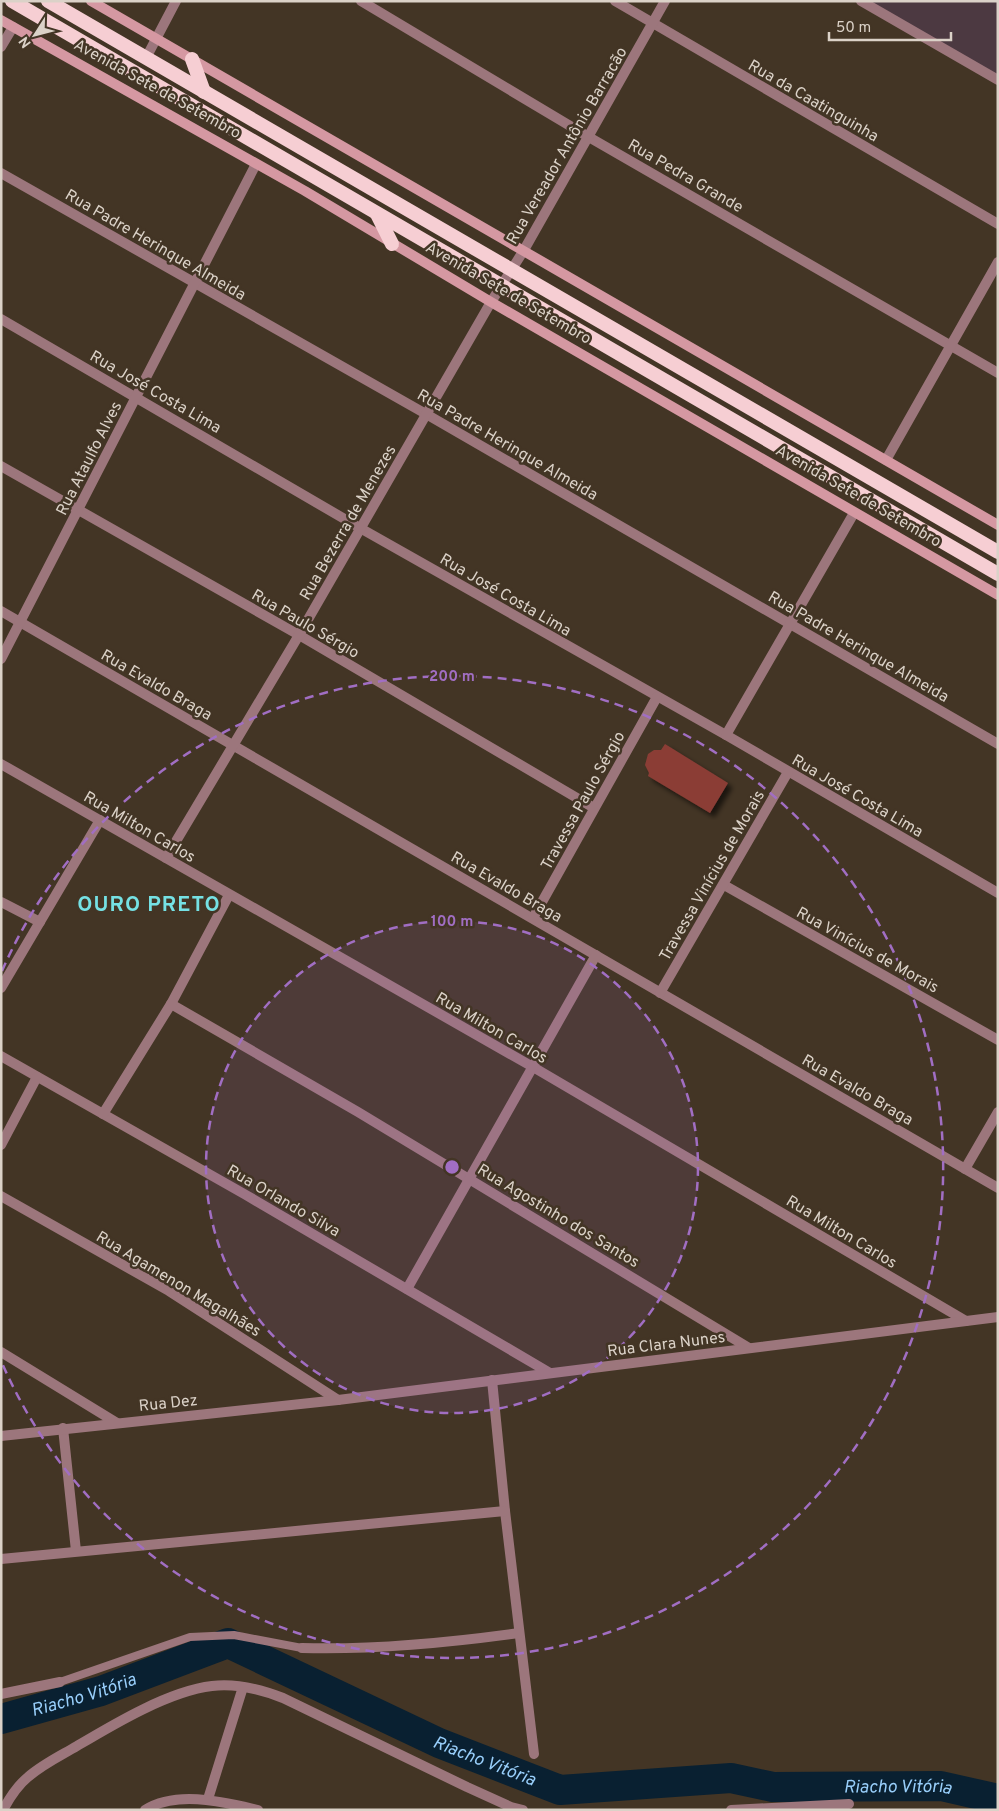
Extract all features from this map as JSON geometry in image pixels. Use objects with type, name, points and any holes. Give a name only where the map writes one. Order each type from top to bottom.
[{"type":"highway","name":"Avenida Sete de Setembro","points":[[12,1],[998,574]]},
{"type":"highway","name":"Avenida Sete de Setembro","points":[[48,1],[998,552]]},
{"type":"highway","points":[[192,59],[204,92]]},
{"type":"highway","points":[[377,213],[392,244]]},
{"type":"main road","points":[[91,1],[998,526]]},
{"type":"main road","name":"Avenida Sete de Setembro","points":[[1,20],[256,164],[998,595]]},
{"type":"street","points":[[146,58],[176,1]]},
{"type":"street","name":"Rua Pedra Grande","points":[[360,1],[587,136],[998,373]]},
{"type":"street","name":"Rua da Caatinguinha","points":[[615,1],[998,224]]},
{"type":"street","name":"Rua Vereador Antônio Barracão","points":[[491,302],[524,250],[665,1]]},
{"type":"street","points":[[862,1],[998,80]]},
{"type":"street","points":[[1,47],[13,27]]},
{"type":"street","name":"Rua Ataulfo Alves","points":[[1,659],[256,164]]},
{"type":"street","name":"Rua Padre Herinque Almeida","points":[[1,173],[426,414],[998,744]]},
{"type":"street","points":[[886,460],[949,345],[998,262]]},
{"type":"street","name":"Rua Bezerra de Menezes","points":[[166,858],[299,635],[491,302]]},
{"type":"street","name":"Rua José Costa Lima","points":[[1,319],[360,528],[726,735],[998,893]]},
{"type":"street","name":"Rua Paulo Sérgio","points":[[1,466],[299,635],[594,808]]},
{"type":"street","points":[[726,735],[854,512]]},
{"type":"street","name":"Rua Evaldo Braga","points":[[1,611],[998,1188]]},
{"type":"street","name":"Travessa Paulo Sérgio","points":[[533,918],[657,697]]},
{"type":"street","name":"Rua Milton Carlos","points":[[1,764],[533,1067],[966,1321]]},
{"type":"street","name":"Travessa Vinícius de Morais","points":[[660,993],[788,772]]},
{"type":"street","points":[[1,988],[100,820]]},
{"type":"street","name":"Rua Vinícius de Morais","points":[[724,885],[998,1040]]},
{"type":"street","points":[[103,1114],[170,1004],[230,895]]},
{"type":"street","points":[[1,902],[40,922]]},
{"type":"street","points":[[407,1289],[596,956]]},
{"type":"street","name":"Rua Agostinho dos Santos","points":[[170,1004],[469,1178],[748,1348]]},
{"type":"street","name":"Rua Orlando Silva","points":[[1,1056],[550,1373]]},
{"type":"street","points":[[1,1145],[37,1076]]},
{"type":"street","points":[[966,1169],[998,1112]]},
{"type":"street","name":"Rua Agamenon Magalhães","points":[[1,1196],[169,1291],[338,1400]]},
{"type":"street","name":"Rua Clara Nunes","points":[[338,1400],[998,1317]]},
{"type":"street","points":[[1,1352],[117,1423]]},
{"type":"street","points":[[492,1380],[505,1511],[534,1754]]},
{"type":"street","name":"Rua Dez","points":[[1,1436],[338,1400]]},
{"type":"street","points":[[63,1428],[76,1551]]},
{"type":"street","points":[[1,1559],[505,1511]]},
{"type":"street","points":[[302,1648],[397,1647],[455,1642],[519,1633]]},
{"type":"street","points":[[1,1694],[60,1682]]},
{"type":"street","points":[[3,1810],[16,1789],[40,1768],[122,1720],[199,1689],[226,1685],[243,1687],[283,1698],[467,1787],[511,1807],[523,1810]]},
{"type":"street","points":[[208,1799],[243,1687]]},
{"type":"street","points":[[144,1810],[159,1804],[208,1799],[258,1810]]},
{"type":"street","points":[[731,1810],[849,1804]]},
{"type":"lane","points":[[60,1682],[190,1637],[234,1635],[302,1648]]},
{"type":"shaded area","points":[[861,1],[998,1],[998,80]]},
{"type":"building","points":[[665,744],[728,783],[710,813],[648,776],[649,773],[645,765],[648,754],[654,750],[661,750]]},
{"type":"waterway","name":"Riacho Vitória","points":[[1,1719],[101,1691],[228,1643],[439,1743],[560,1790],[731,1778],[773,1787],[941,1786],[998,1799]]},
{"type":"district","name":"OURO PRETO","points":[[149,904]]}]
